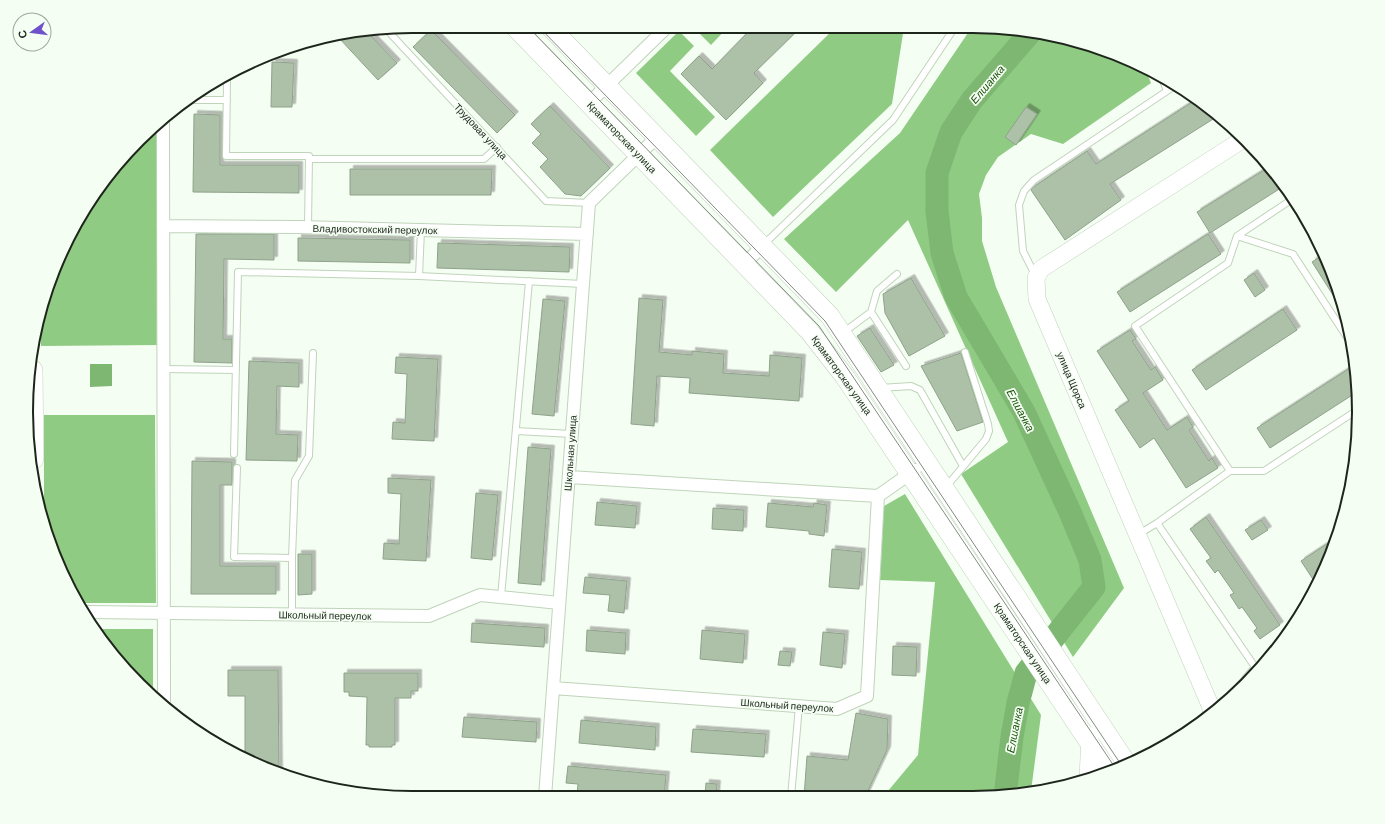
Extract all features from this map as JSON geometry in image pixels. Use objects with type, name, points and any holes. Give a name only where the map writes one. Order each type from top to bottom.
[{"type":"main road","name":"Краматорская улица","points":[[521,33],[745,264],[819,343],[845,376],[1106,767]]},
{"type":"main road","name":"Краматорская улица","points":[[556,33],[830,316],[955,507],[1124,759]]},
{"type":"main road","points":[[33,403],[34,428]]},
{"type":"street","points":[[589,103],[661,33]]},
{"type":"street","points":[[163,126],[164,699]]},
{"type":"street","points":[[589,203],[657,137]]},
{"type":"street","points":[[1036,278],[1041,270],[1239,142]]},
{"type":"street","name":"Школьная улица","points":[[546,791],[589,203]]},
{"type":"street","name":"Владивостокский переулок","points":[[164,226],[308,227],[587,234]]},
{"type":"street","points":[[745,264],[762,246]]},
{"type":"street","name":"улица Щорса","points":[[1036,278],[1037,299],[1211,707]]},
{"type":"street","points":[[569,476],[878,496],[926,463]]},
{"type":"street","name":"Школьный переулок","points":[[553,688],[837,709],[867,696],[878,496]]},
{"type":"street","name":"Школьный переулок","points":[[90,612],[430,616],[480,595],[559,603]]},
{"type":"street","points":[[1088,773],[1091,711]]},
{"type":"lane","points":[[762,246],[893,120],[951,33]]},
{"type":"lane","name":"Трудовая улица","points":[[391,34],[546,201],[589,203]]},
{"type":"lane","points":[[227,81],[226,156],[309,156],[309,159],[484,158],[496,146]]},
{"type":"lane","points":[[1165,86],[1167,91]]},
{"type":"lane","points":[[1036,278],[1023,251],[1020,235],[1019,205],[1024,191],[1034,180],[1170,89]]},
{"type":"lane","points":[[197,100],[227,100]]},
{"type":"lane","points":[[308,227],[309,159]]},
{"type":"lane","points":[[1230,471],[1135,326],[1228,263],[1237,236],[1288,202]]},
{"type":"lane","points":[[419,276],[421,230]]},
{"type":"lane","points":[[1237,236],[1293,254],[1343,332]]},
{"type":"lane","points":[[234,454],[238,272],[419,276],[583,284]]},
{"type":"lane","points":[[842,334],[871,312],[877,291],[896,274]]},
{"type":"lane","points":[[501,597],[529,281]]},
{"type":"lane","points":[[871,312],[906,366]]},
{"type":"lane","points":[[944,490],[986,439],[989,431],[965,352]]},
{"type":"lane","points":[[292,614],[292,558],[295,480],[309,456],[312,353]]},
{"type":"lane","points":[[164,369],[236,370]]},
{"type":"lane","points":[[877,388],[911,386],[920,390],[963,466]]},
{"type":"lane","points":[[1138,534],[1157,523],[1230,471],[1264,471],[1352,414]]},
{"type":"lane","points":[[516,431],[572,434]]},
{"type":"lane","points":[[237,468],[234,557],[292,558]]},
{"type":"lane","points":[[1157,523],[1254,666]]},
{"type":"lane","points":[[792,791],[799,706]]},
{"type":"shaded area","points":[[677,33],[681,33],[694,46],[670,71],[715,117],[696,136],[636,73]]},
{"type":"shaded area","points":[[699,33],[722,33],[711,45]]},
{"type":"shaded area","points":[[830,33],[903,33],[892,104],[773,217],[710,150]]},
{"type":"shaded area","points":[[968,33],[1022,36],[1071,46],[1095,53],[1141,72],[1148,76],[1151,83],[1063,144],[1031,134],[998,157],[986,175],[979,194],[982,218],[982,241],[996,287],[1124,588],[1073,657],[961,474],[1008,442],[908,220],[836,292],[784,239],[900,133]]},
{"type":"shaded area","points":[[157,132],[159,345],[41,346],[41,334],[53,290],[72,244],[97,201],[111,181],[127,162]]},
{"type":"shaded area","points":[[90,364],[112,364],[112,386],[90,387]]},
{"type":"shaded area","points":[[44,415],[155,415],[156,603],[85,603],[62,557],[53,534],[44,502]]},
{"type":"shaded area","points":[[905,494],[1041,715],[1032,786],[973,791],[888,791],[918,755],[935,582],[880,580],[884,506]]},
{"type":"shaded area","points":[[101,629],[153,629],[153,688],[127,662]]},
{"type":"building","points":[[428,33],[434,33],[515,115],[497,133],[413,47]]},
{"type":"building","points":[[747,33],[795,33],[754,73],[763,83],[726,120],[681,74],[699,56],[712,69]]},
{"type":"building","points":[[370,35],[397,63],[378,80],[340,40]]},
{"type":"building","points":[[272,62],[294,63],[292,107],[271,107]]},
{"type":"building","points":[[1192,102],[1213,119],[1110,184],[1121,200],[1065,240],[1031,190],[1087,151],[1096,164]]},
{"type":"building","points":[[550,106],[610,168],[581,196],[565,194],[540,167],[548,159],[532,143],[541,134],[531,124]]},
{"type":"building","points":[[1026,107],[1037,114],[1016,145],[1005,137]]},
{"type":"building","points":[[194,114],[220,115],[220,165],[299,165],[299,193],[193,192]]},
{"type":"building","points":[[350,169],[492,169],[491,195],[350,195]]},
{"type":"building","points":[[1265,170],[1280,189],[1210,233],[1197,212]]},
{"type":"building","points":[[196,234],[274,234],[274,260],[224,259],[223,339],[232,339],[232,363],[194,362]]},
{"type":"building","points":[[1208,234],[1221,254],[1130,312],[1117,292]]},
{"type":"building","points":[[298,238],[410,240],[410,263],[298,261]]},
{"type":"building","points":[[438,243],[570,247],[569,272],[437,268]]},
{"type":"building","points":[[1319,257],[1334,297],[1312,262]]},
{"type":"building","points":[[1254,273],[1265,290],[1255,297],[1244,280]]},
{"type":"building","points":[[911,278],[945,336],[909,356],[885,313],[883,294]]},
{"type":"building","points":[[639,298],[663,300],[659,352],[692,355],[692,351],[724,354],[723,373],[769,376],[770,355],[802,358],[799,401],[689,393],[690,378],[657,376],[654,426],[631,424]]},
{"type":"building","points":[[543,299],[565,301],[554,416],[532,414]]},
{"type":"building","points":[[1283,309],[1297,330],[1206,390],[1192,370]]},
{"type":"building","points":[[870,328],[894,365],[881,372],[857,336]]},
{"type":"building","points":[[1130,330],[1136,339],[1132,341],[1151,370],[1155,367],[1163,380],[1143,393],[1167,430],[1187,417],[1193,427],[1189,430],[1209,461],[1212,458],[1218,468],[1186,488],[1154,438],[1140,448],[1115,410],[1129,401],[1097,351]]},
{"type":"building","points":[[961,353],[983,422],[957,431],[921,366]]},
{"type":"building","points":[[396,357],[438,359],[434,441],[392,439],[393,422],[405,423],[407,374],[395,373]]},
{"type":"building","points":[[249,361],[299,363],[299,387],[277,386],[276,434],[298,435],[297,461],[246,460]]},
{"type":"building","points":[[1349,368],[1351,396],[1270,448],[1257,428]]},
{"type":"building","points":[[528,447],[551,449],[541,585],[518,583]]},
{"type":"building","points":[[192,461],[232,462],[232,485],[220,485],[220,566],[276,566],[276,594],[191,594]]},
{"type":"building","points":[[388,478],[431,480],[426,561],[383,559],[384,543],[399,544],[401,494],[388,493]]},
{"type":"building","points":[[476,493],[498,495],[492,560],[471,558]]},
{"type":"building","points":[[597,502],[637,506],[635,528],[595,525]]},
{"type":"building","points":[[768,503],[813,507],[814,503],[827,505],[824,536],[809,534],[809,531],[766,527]]},
{"type":"building","points":[[713,508],[744,510],[743,531],[712,529]]},
{"type":"building","points":[[1206,517],[1280,625],[1260,639],[1254,631],[1257,628],[1242,607],[1239,609],[1230,595],[1234,593],[1218,570],[1215,573],[1206,561],[1211,558],[1190,529]]},
{"type":"building","points":[[1261,520],[1268,530],[1252,540],[1245,530]]},
{"type":"building","points":[[1329,543],[1313,580],[1301,561]]},
{"type":"building","points":[[832,549],[862,552],[859,589],[829,587]]},
{"type":"building","points":[[298,554],[312,554],[312,594],[298,595]]},
{"type":"building","points":[[585,577],[627,581],[624,613],[608,611],[610,595],[583,593]]},
{"type":"building","points":[[472,623],[545,628],[544,647],[471,642]]},
{"type":"building","points":[[587,630],[626,633],[625,654],[586,651]]},
{"type":"building","points":[[702,630],[745,634],[743,663],[700,659]]},
{"type":"building","points":[[823,632],[845,634],[842,668],[820,665]]},
{"type":"building","points":[[893,646],[917,647],[916,676],[892,675]]},
{"type":"building","points":[[780,651],[792,652],[790,666],[778,665]]},
{"type":"building","points":[[228,670],[278,670],[279,767],[245,752],[245,696],[228,696]]},
{"type":"building","points":[[344,673],[418,673],[418,691],[411,691],[411,698],[395,698],[395,745],[392,745],[392,747],[369,747],[369,745],[366,745],[367,697],[349,696],[349,692],[344,692]]},
{"type":"building","points":[[856,713],[888,719],[887,750],[868,791],[804,791],[807,756],[848,760]]},
{"type":"building","points":[[464,717],[537,722],[536,742],[462,737]]},
{"type":"building","points":[[581,720],[656,727],[655,750],[579,743]]},
{"type":"building","points":[[693,729],[766,734],[764,757],[691,752]]},
{"type":"building","points":[[568,766],[666,775],[665,791],[577,791],[578,784],[566,783]]},
{"type":"building","points":[[706,783],[717,784],[716,791],[705,791]]},
{"type":"waterway","name":"Елшанка","points":[[1006,789],[1012,737],[1018,703],[1026,673],[1094,587],[1090,560],[1070,512],[1024,412],[956,297],[942,253],[937,211],[937,173],[951,132],[972,100],[1027,37]]},
{"type":"tram line","points":[[534,33],[819,326],[1113,764]]},
{"type":"tram line","points":[[545,33],[825,321],[1119,762]]}]
